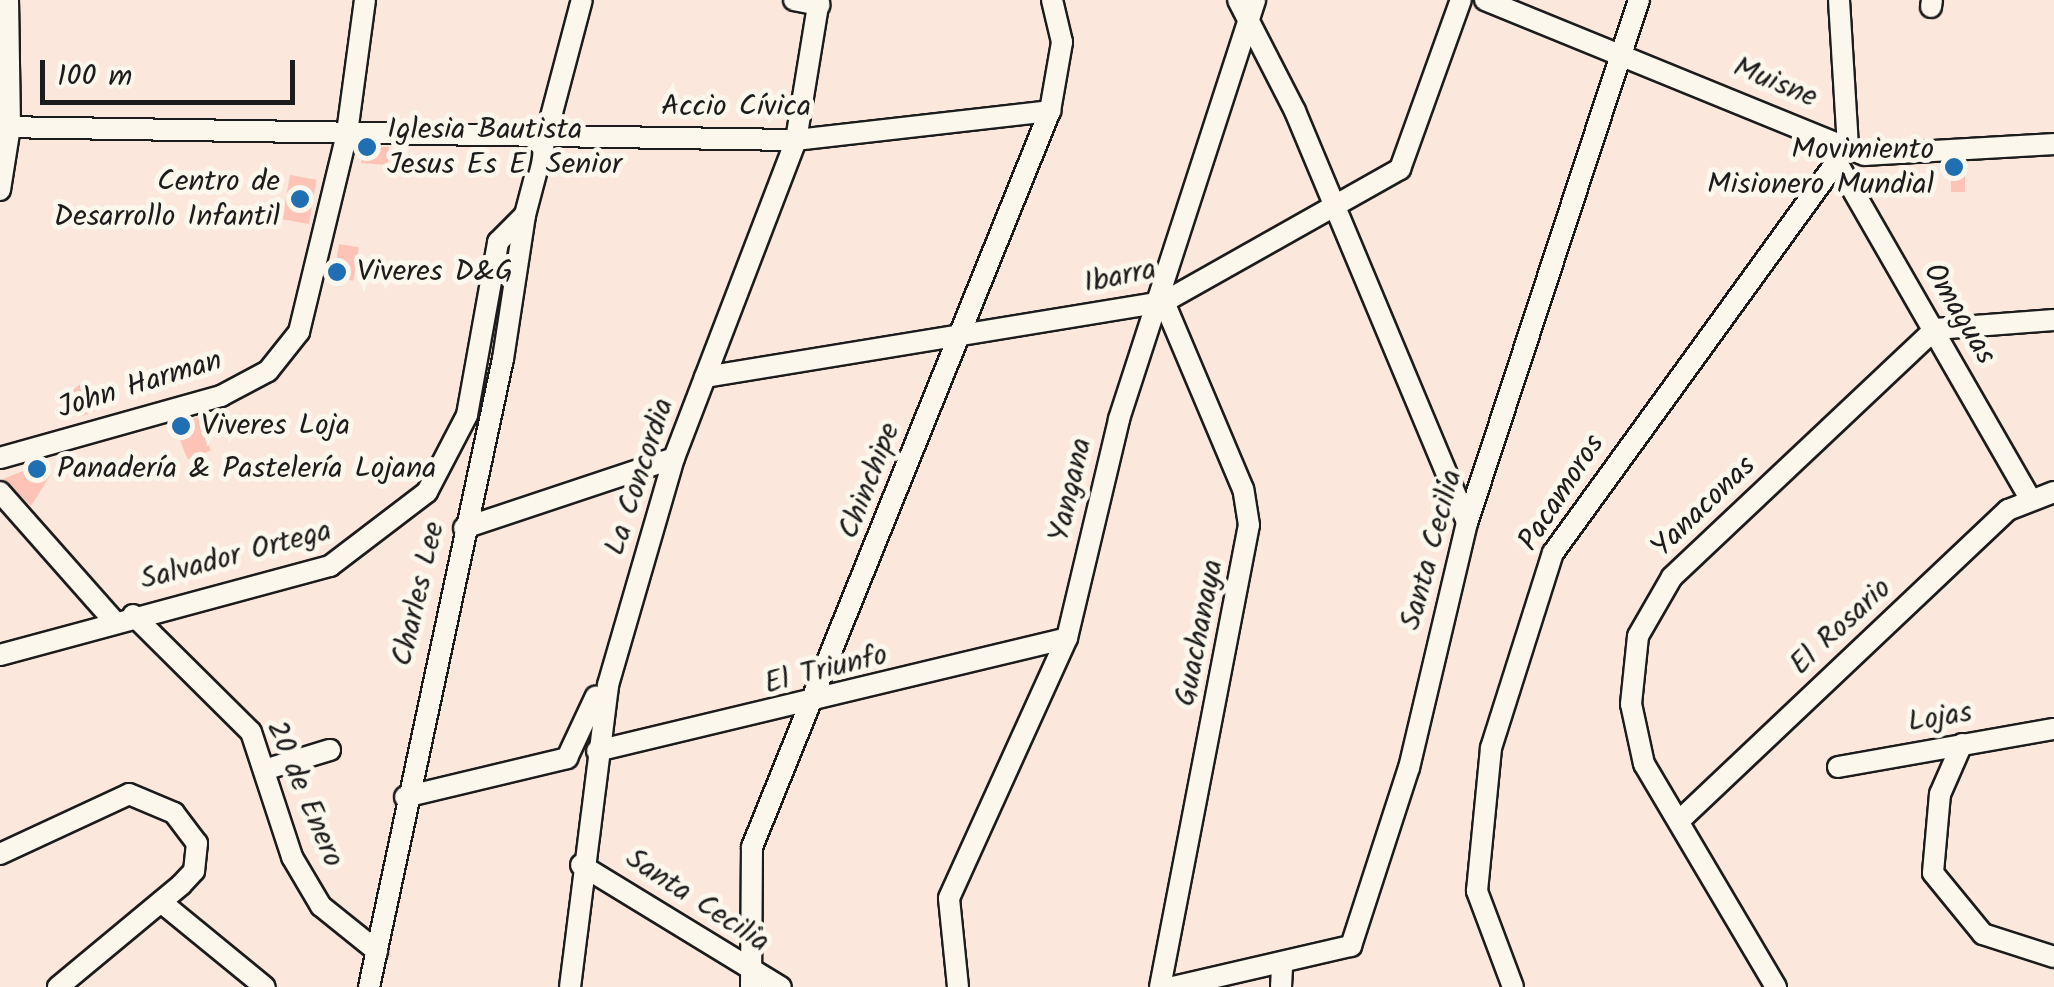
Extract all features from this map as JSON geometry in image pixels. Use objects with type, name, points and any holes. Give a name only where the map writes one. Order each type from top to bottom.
[{"type":"street","points":[[0,190],[8,0]]},
{"type":"street","name":"John Harman","points":[[0,458],[221,396],[268,371],[299,332],[314,288],[347,134],[365,0]]},
{"type":"street","name":"Salvador Ortega","points":[[0,655],[124,618],[330,566],[412,509],[467,414],[498,242],[525,215],[550,135],[582,0]]},
{"type":"street","points":[[794,0],[819,3]]},
{"type":"street","name":"Chinchipe","points":[[750,980],[752,847],[814,706],[1050,112],[1062,42],[1052,0]]},
{"type":"street","name":"Ibarra","points":[[705,377],[1164,302],[1400,169],[1462,0]]},
{"type":"street","name":"Muisne","points":[[1484,0],[1616,51],[1842,153],[1876,156],[2054,144]]},
{"type":"street","name":"Santa Cecilia","points":[[1172,987],[1282,965],[1350,946],[1409,768],[1466,522],[1616,51],[1639,0]]},
{"type":"street","name":"Omaguas","points":[[1839,0],[1842,153],[2030,498]]},
{"type":"street","name":"La Concordia","points":[[570,987],[581,864],[608,684],[674,458],[796,140],[819,3]]},
{"type":"street","points":[[1248,6],[1466,522]]},
{"type":"street","name":"Yangana","points":[[958,987],[949,898],[1067,638],[1119,419],[1164,302],[1248,6]]},
{"type":"street","name":"Accio Cívica","points":[[5,127],[796,140],[1050,112]]},
{"type":"street","name":"Pacamoros","points":[[1512,987],[1476,891],[1491,748],[1553,553],[1842,153]]},
{"type":"street","name":"Charles Lee","points":[[369,987],[404,797],[464,528],[525,215]]},
{"type":"street","name":"Guachanaya","points":[[1160,987],[1249,526],[1201,378],[1164,302]]},
{"type":"street","points":[[1935,329],[2054,320]]},
{"type":"street","name":"Yanaconas","points":[[1776,987],[1644,764],[1630,704],[1638,636],[1672,576],[1935,329]]},
{"type":"street","points":[[464,528],[674,458]]},
{"type":"street","name":"20 de Enero","points":[[0,492],[124,618],[251,732],[292,857],[321,906],[377,952]]},
{"type":"street","name":"El Rosario","points":[[1678,821],[2030,498],[2054,492]]},
{"type":"street","name":"El Triunfo","points":[[597,752],[814,706],[1067,638]]},
{"type":"street","points":[[404,797],[576,754],[608,684]]},
{"type":"street","name":"Lojas","points":[[1838,767],[2054,729]]},
{"type":"street","points":[[1962,744],[1940,794],[1933,873],[1983,934],[2054,957]]},
{"type":"street","points":[[264,770],[330,750]]},
{"type":"street","points":[[0,854],[110,797],[149,799],[198,843],[194,871],[58,987]]},
{"type":"street","name":"Santa Cecilia","points":[[581,864],[750,980],[781,987]]},
{"type":"street","points":[[161,902],[265,987]]},
{"type":"street","points":[[1280,987],[1282,965]]},
{"type":"building","points":[[365,147],[389,147],[388,165],[361,163]]},
{"type":"building","points":[[1951,163],[1965,163],[1965,192],[1951,192]]},
{"type":"building","name":"Centro de Desarrollo Infantil","points":[[290,175],[317,180],[309,224],[282,219]]},
{"type":"building","points":[[339,244],[359,247],[353,281],[334,278]]},
{"type":"building","points":[[83,382],[101,409],[79,417],[66,395]]},
{"type":"building","points":[[198,417],[211,451],[188,460],[175,426]]},
{"type":"building","points":[[38,465],[50,476],[31,506],[3,479]]},
{"type":"place","name":"Iglesia Bautista Jesus Es El Senior","points":[[367,147]]},
{"type":"place","name":"Movimiento Misionero Mundial","points":[[1954,167]]},
{"type":"place","name":"Centro de Desarrollo Infantil","points":[[300,199]]},
{"type":"place","name":"Viveres D&G","points":[[337,272]]},
{"type":"place","name":"Viveres Loja","points":[[181,426]]},
{"type":"place","name":"Panadería & Pastelería Lojana","points":[[37,469]]}]
